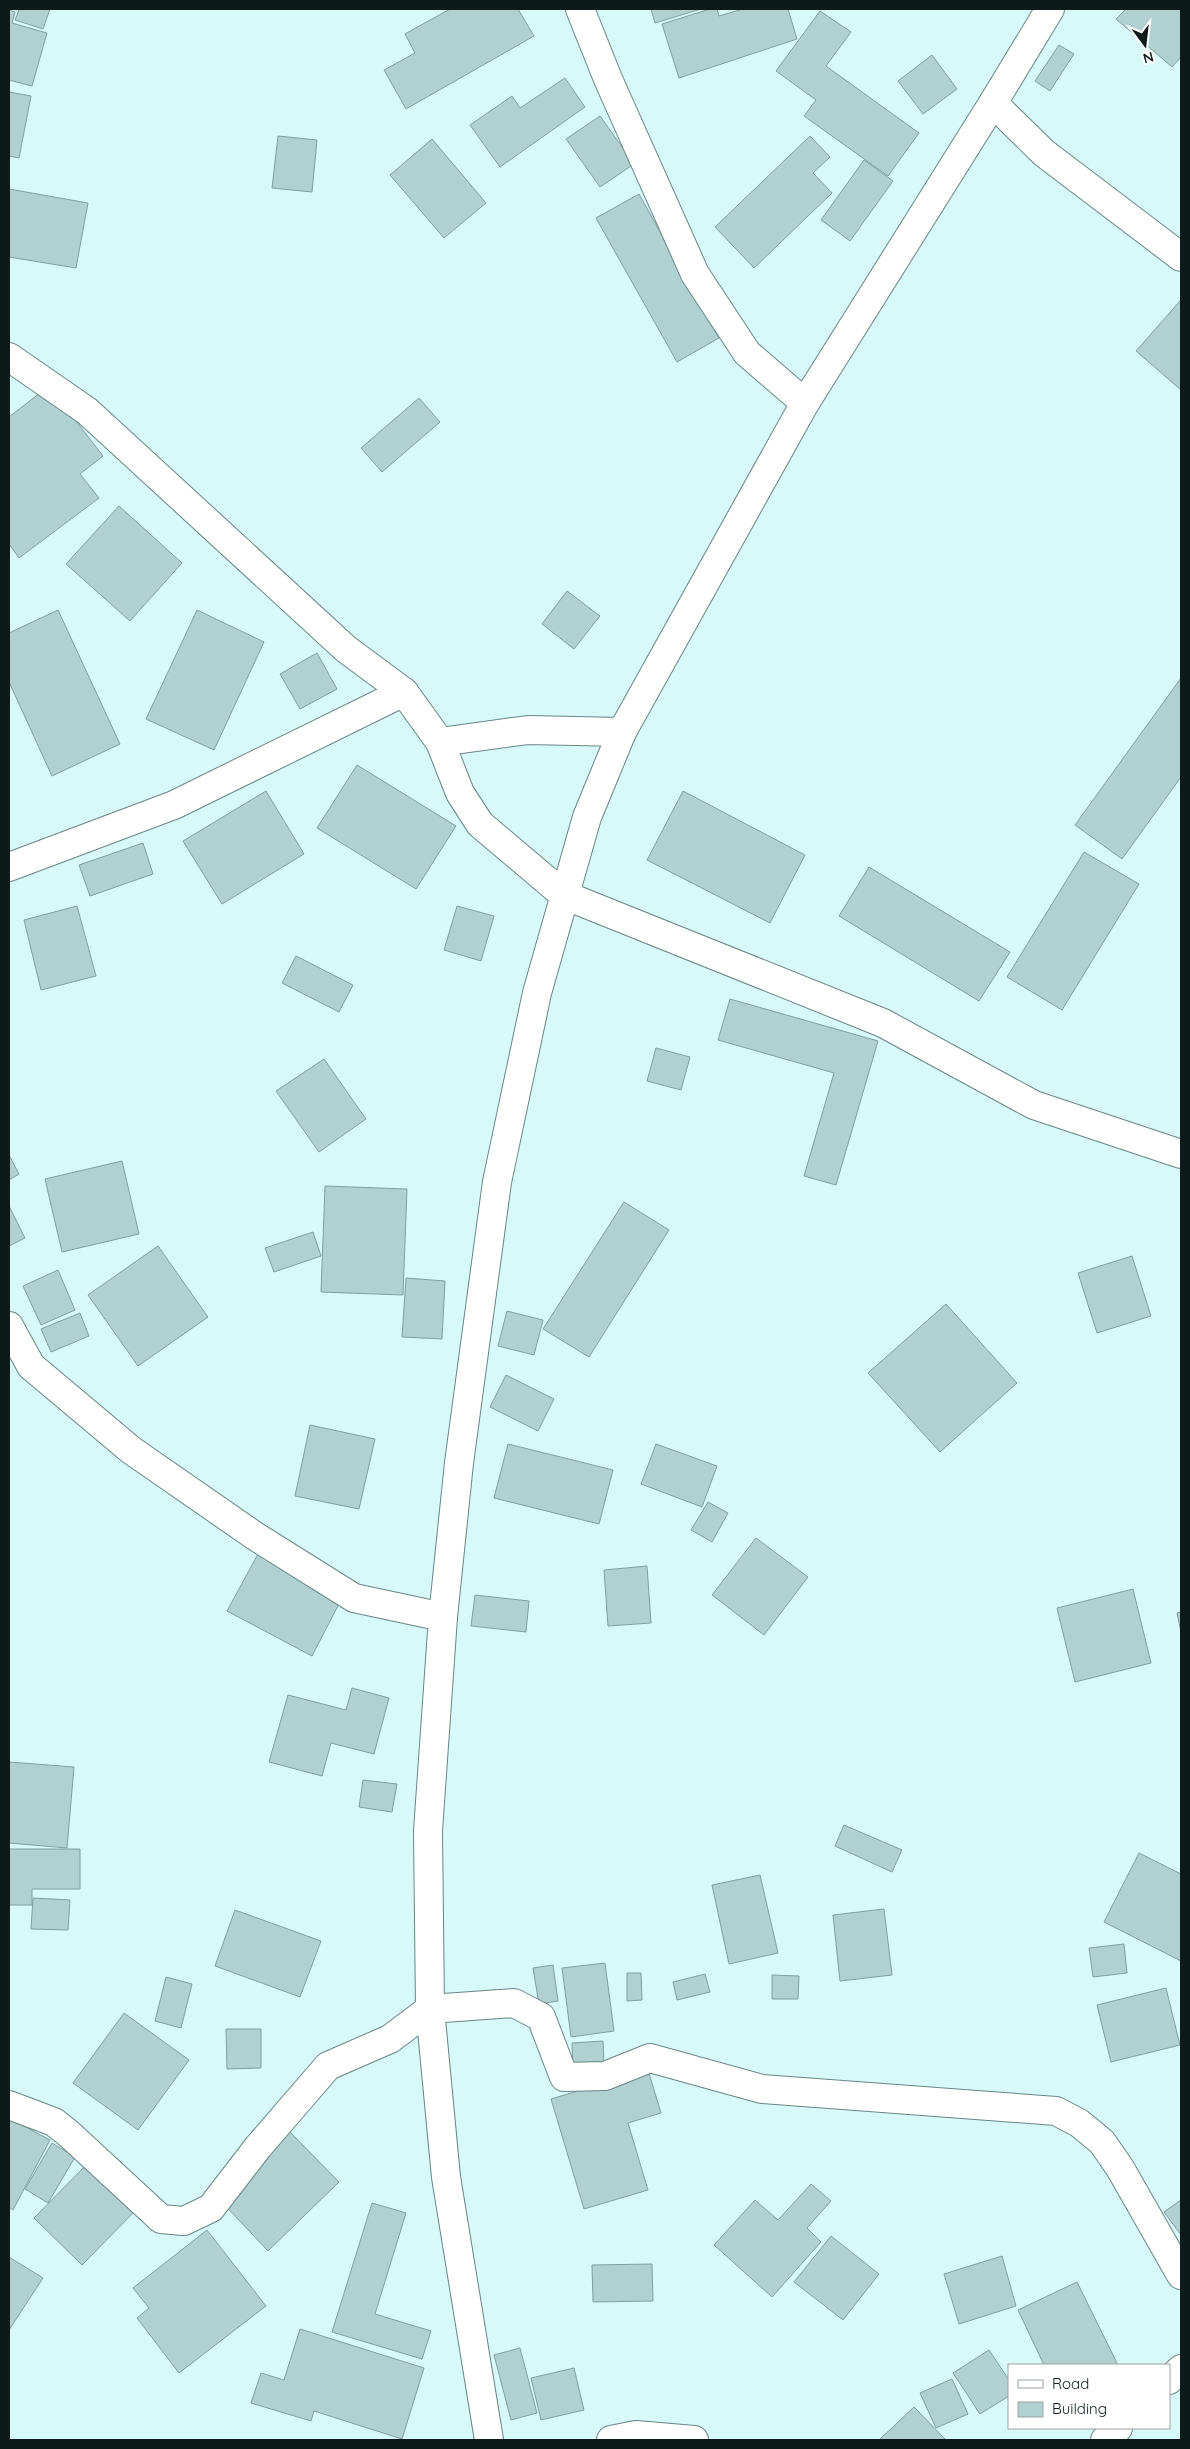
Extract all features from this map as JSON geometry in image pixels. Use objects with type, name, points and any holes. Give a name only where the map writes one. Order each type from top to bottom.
[{"type":"street","points":[[580,9],[608,79],[695,274],[747,353],[805,404]]},
{"type":"street","points":[[489,2440],[446,2177],[430,2009],[428,1831],[444,1617],[459,1463],[497,1182],[537,994],[587,817],[622,732],[805,404],[1050,9]]},
{"type":"street","points":[[993,103],[1044,154],[1181,257]]},
{"type":"street","points":[[9,357],[87,410],[346,649],[404,692],[440,742],[460,793],[480,824],[564,895],[883,1024],[1034,1105],[1181,1154]]},
{"type":"street","points":[[9,867],[174,804],[404,692]]},
{"type":"street","points":[[440,742],[528,730],[622,732]]},
{"type":"street","points":[[9,1326],[31,1366],[131,1450],[255,1536],[354,1598],[444,1617]]},
{"type":"street","points":[[9,2105],[54,2122],[161,2219],[184,2221],[211,2208],[258,2147],[328,2066],[390,2039],[430,2009],[514,2003],[541,2017],[564,2077],[605,2076],[650,2058],[762,2089],[1056,2111],[1079,2123],[1102,2142],[1120,2168],[1181,2275]]},
{"type":"street","points":[[1170,2379],[1181,2369]]},
{"type":"street","points":[[1105,2440],[1117,2429]]},
{"type":"street","points":[[611,2440],[636,2434],[694,2440]]},
{"type":"building","points":[[16,9],[50,9],[43,29],[15,20],[19,10]]},
{"type":"building","points":[[450,9],[518,9],[534,36],[406,109],[384,70],[415,53],[405,34]]},
{"type":"building","points":[[651,9],[701,9],[655,23]]},
{"type":"building","points":[[710,9],[717,9],[719,16],[743,9],[788,9],[797,39],[679,78],[662,24]]},
{"type":"building","points":[[1126,9],[1181,9],[1181,57],[1172,67],[1116,19]]},
{"type":"building","points":[[9,10],[15,12],[12,23],[47,33],[32,86],[9,80]]},
{"type":"building","points":[[820,11],[851,32],[826,66],[919,133],[888,176],[804,116],[816,100],[776,71]]},
{"type":"building","points":[[1059,45],[1074,54],[1050,91],[1035,81]]},
{"type":"building","points":[[932,55],[957,89],[923,114],[898,81]]},
{"type":"building","points":[[565,78],[585,107],[500,167],[470,125],[512,96],[520,108]]},
{"type":"building","points":[[9,92],[31,96],[19,158],[9,156]]},
{"type":"building","points":[[600,116],[634,164],[600,187],[566,139]]},
{"type":"building","points":[[278,136],[317,140],[312,192],[272,188]]},
{"type":"building","points":[[810,136],[830,157],[813,173],[832,193],[754,268],[715,227]]},
{"type":"building","points":[[432,139],[486,203],[444,238],[390,175]]},
{"type":"building","points":[[864,160],[893,181],[850,241],[821,220]]},
{"type":"building","points":[[9,189],[88,203],[76,268],[9,257]]},
{"type":"building","points":[[639,194],[719,338],[677,362],[596,218]]},
{"type":"building","points":[[1181,302],[1181,390],[1136,351]]},
{"type":"building","points":[[49,386],[103,456],[80,474],[99,498],[19,558],[9,544],[9,417]]},
{"type":"building","points":[[419,398],[440,422],[382,472],[361,448]]},
{"type":"building","points":[[119,506],[182,563],[130,621],[66,564]]},
{"type":"building","points":[[567,591],[600,616],[574,649],[542,624]]},
{"type":"building","points":[[58,610],[120,744],[52,776],[9,682],[9,633]]},
{"type":"building","points":[[197,610],[264,642],[214,750],[146,719]]},
{"type":"building","points":[[317,653],[337,689],[300,709],[280,674]]},
{"type":"building","points":[[1181,678],[1181,777],[1122,859],[1075,825]]},
{"type":"building","points":[[357,765],[456,826],[416,889],[317,828]]},
{"type":"building","points":[[266,791],[304,854],[222,904],[183,841]]},
{"type":"building","points":[[683,791],[805,855],[770,923],[647,860]]},
{"type":"building","points":[[143,843],[153,874],[90,896],[79,865]]},
{"type":"building","points":[[1084,852],[1139,884],[1062,1010],[1007,977]]},
{"type":"building","points":[[869,867],[1010,952],[979,1001],[839,916]]},
{"type":"building","points":[[77,906],[96,976],[41,990],[24,920]]},
{"type":"building","points":[[457,906],[494,916],[481,961],[444,950]]},
{"type":"building","points":[[296,956],[353,985],[339,1012],[282,983]]},
{"type":"building","points":[[730,999],[878,1041],[836,1185],[804,1176],[834,1073],[718,1040]]},
{"type":"building","points":[[656,1048],[690,1057],[681,1090],[647,1081]]},
{"type":"building","points":[[324,1059],[366,1119],[319,1152],[276,1091]]},
{"type":"building","points":[[9,1155],[19,1174],[9,1180]]},
{"type":"building","points":[[122,1161],[139,1234],[62,1252],[45,1179]]},
{"type":"building","points":[[325,1186],[407,1189],[403,1295],[321,1292]]},
{"type":"building","points":[[624,1202],[669,1230],[589,1357],[543,1329]]},
{"type":"building","points":[[9,1206],[25,1238],[9,1246]]},
{"type":"building","points":[[313,1232],[321,1256],[274,1272],[265,1248]]},
{"type":"building","points":[[158,1246],[208,1317],[138,1366],[88,1295]]},
{"type":"building","points":[[1132,1256],[1151,1316],[1097,1333],[1078,1273]]},
{"type":"building","points":[[58,1270],[75,1310],[41,1325],[23,1286]]},
{"type":"building","points":[[406,1278],[445,1281],[442,1339],[402,1337]]},
{"type":"building","points":[[946,1304],[1017,1383],[940,1452],[868,1373]]},
{"type":"building","points":[[507,1311],[543,1320],[534,1355],[498,1346]]},
{"type":"building","points":[[80,1313],[89,1336],[51,1352],[41,1329]]},
{"type":"building","points":[[506,1375],[554,1399],[538,1431],[490,1407]]},
{"type":"building","points":[[310,1425],[375,1439],[359,1509],[295,1496]]},
{"type":"building","points":[[508,1444],[613,1470],[599,1524],[494,1498]]},
{"type":"building","points":[[656,1444],[717,1466],[702,1507],[641,1484]]},
{"type":"building","points":[[708,1502],[728,1513],[712,1542],[691,1530]]},
{"type":"building","points":[[756,1538],[808,1577],[764,1635],[712,1595]]},
{"type":"building","points":[[258,1554],[342,1598],[312,1656],[227,1611]]},
{"type":"building","points":[[647,1566],[651,1623],[608,1626],[604,1570]]},
{"type":"building","points":[[1133,1589],[1151,1663],[1075,1682],[1057,1608]]},
{"type":"building","points":[[475,1595],[529,1601],[526,1632],[471,1626]]},
{"type":"building","points":[[1181,1612],[1181,1632],[1177,1613]]},
{"type":"building","points":[[352,1688],[389,1698],[374,1754],[331,1743],[322,1776],[269,1762],[288,1695],[346,1710]]},
{"type":"building","points":[[9,1762],[74,1767],[67,1848],[9,1843]]},
{"type":"building","points":[[363,1780],[397,1784],[392,1812],[359,1807]]},
{"type":"building","points":[[844,1825],[902,1850],[892,1872],[835,1846]]},
{"type":"building","points":[[9,1849],[80,1849],[80,1889],[32,1889],[32,1905],[9,1905]]},
{"type":"building","points":[[1139,1853],[1181,1874],[1181,1961],[1104,1922]]},
{"type":"building","points":[[760,1875],[778,1953],[729,1964],[712,1885]]},
{"type":"building","points":[[33,1898],[70,1900],[68,1930],[31,1929]]},
{"type":"building","points":[[884,1909],[892,1975],[840,1981],[833,1915]]},
{"type":"building","points":[[235,1910],[321,1941],[300,1997],[215,1966]]},
{"type":"building","points":[[1124,1944],[1127,1973],[1093,1977],[1089,1948]]},
{"type":"building","points":[[605,1963],[614,2031],[571,2037],[562,1968]]},
{"type":"building","points":[[553,1965],[558,2001],[539,2004],[533,1968]]},
{"type":"building","points":[[627,1973],[641,1973],[642,2000],[627,2001]]},
{"type":"building","points":[[705,1974],[710,1992],[677,2000],[673,1982]]},
{"type":"building","points":[[772,1975],[799,1976],[798,1999],[772,1999]]},
{"type":"building","points":[[166,1977],[192,1984],[181,2028],[155,2021]]},
{"type":"building","points":[[1166,1988],[1180,2045],[1111,2062],[1097,2005]]},
{"type":"building","points":[[124,2013],[189,2060],[138,2130],[73,2083]]},
{"type":"building","points":[[226,2029],[261,2029],[261,2068],[227,2069]]},
{"type":"building","points":[[603,2041],[604,2065],[573,2067],[572,2043]]},
{"type":"building","points":[[648,2070],[661,2113],[628,2123],[648,2190],[584,2209],[551,2099]]},
{"type":"building","points":[[9,2118],[50,2140],[13,2210],[9,2207]]},
{"type":"building","points":[[290,2132],[339,2182],[268,2251],[220,2200]]},
{"type":"building","points":[[52,2143],[75,2157],[48,2203],[25,2189]]},
{"type":"building","points":[[91,2160],[139,2207],[82,2265],[34,2218]]},
{"type":"building","points":[[811,2184],[831,2201],[807,2228],[821,2242],[772,2297],[714,2245],[755,2200],[778,2220]]},
{"type":"building","points":[[1181,2200],[1181,2235],[1164,2212]]},
{"type":"building","points":[[372,2203],[406,2213],[375,2314],[431,2331],[422,2359],[332,2332]]},
{"type":"building","points":[[207,2230],[266,2306],[179,2373],[137,2318],[149,2308],[133,2288]]},
{"type":"building","points":[[831,2236],[879,2274],[843,2320],[794,2282]]},
{"type":"building","points":[[1002,2256],[1016,2306],[959,2324],[944,2274]]},
{"type":"building","points":[[9,2257],[43,2278],[9,2330]]},
{"type":"building","points":[[652,2264],[653,2301],[593,2302],[592,2265]]},
{"type":"building","points":[[1077,2282],[1118,2364],[1044,2364],[1018,2310]]},
{"type":"building","points":[[300,2329],[424,2368],[402,2439],[314,2411],[311,2421],[251,2403],[261,2373],[284,2380]]},
{"type":"building","points":[[520,2348],[537,2413],[511,2420],[494,2355]]},
{"type":"building","points":[[989,2350],[1008,2378],[1008,2397],[980,2414],[953,2373]]},
{"type":"building","points":[[574,2368],[584,2410],[541,2420],[531,2378]]},
{"type":"building","points":[[952,2379],[968,2414],[936,2428],[920,2393]]},
{"type":"building","points":[[914,2407],[946,2440],[879,2440]]}]
